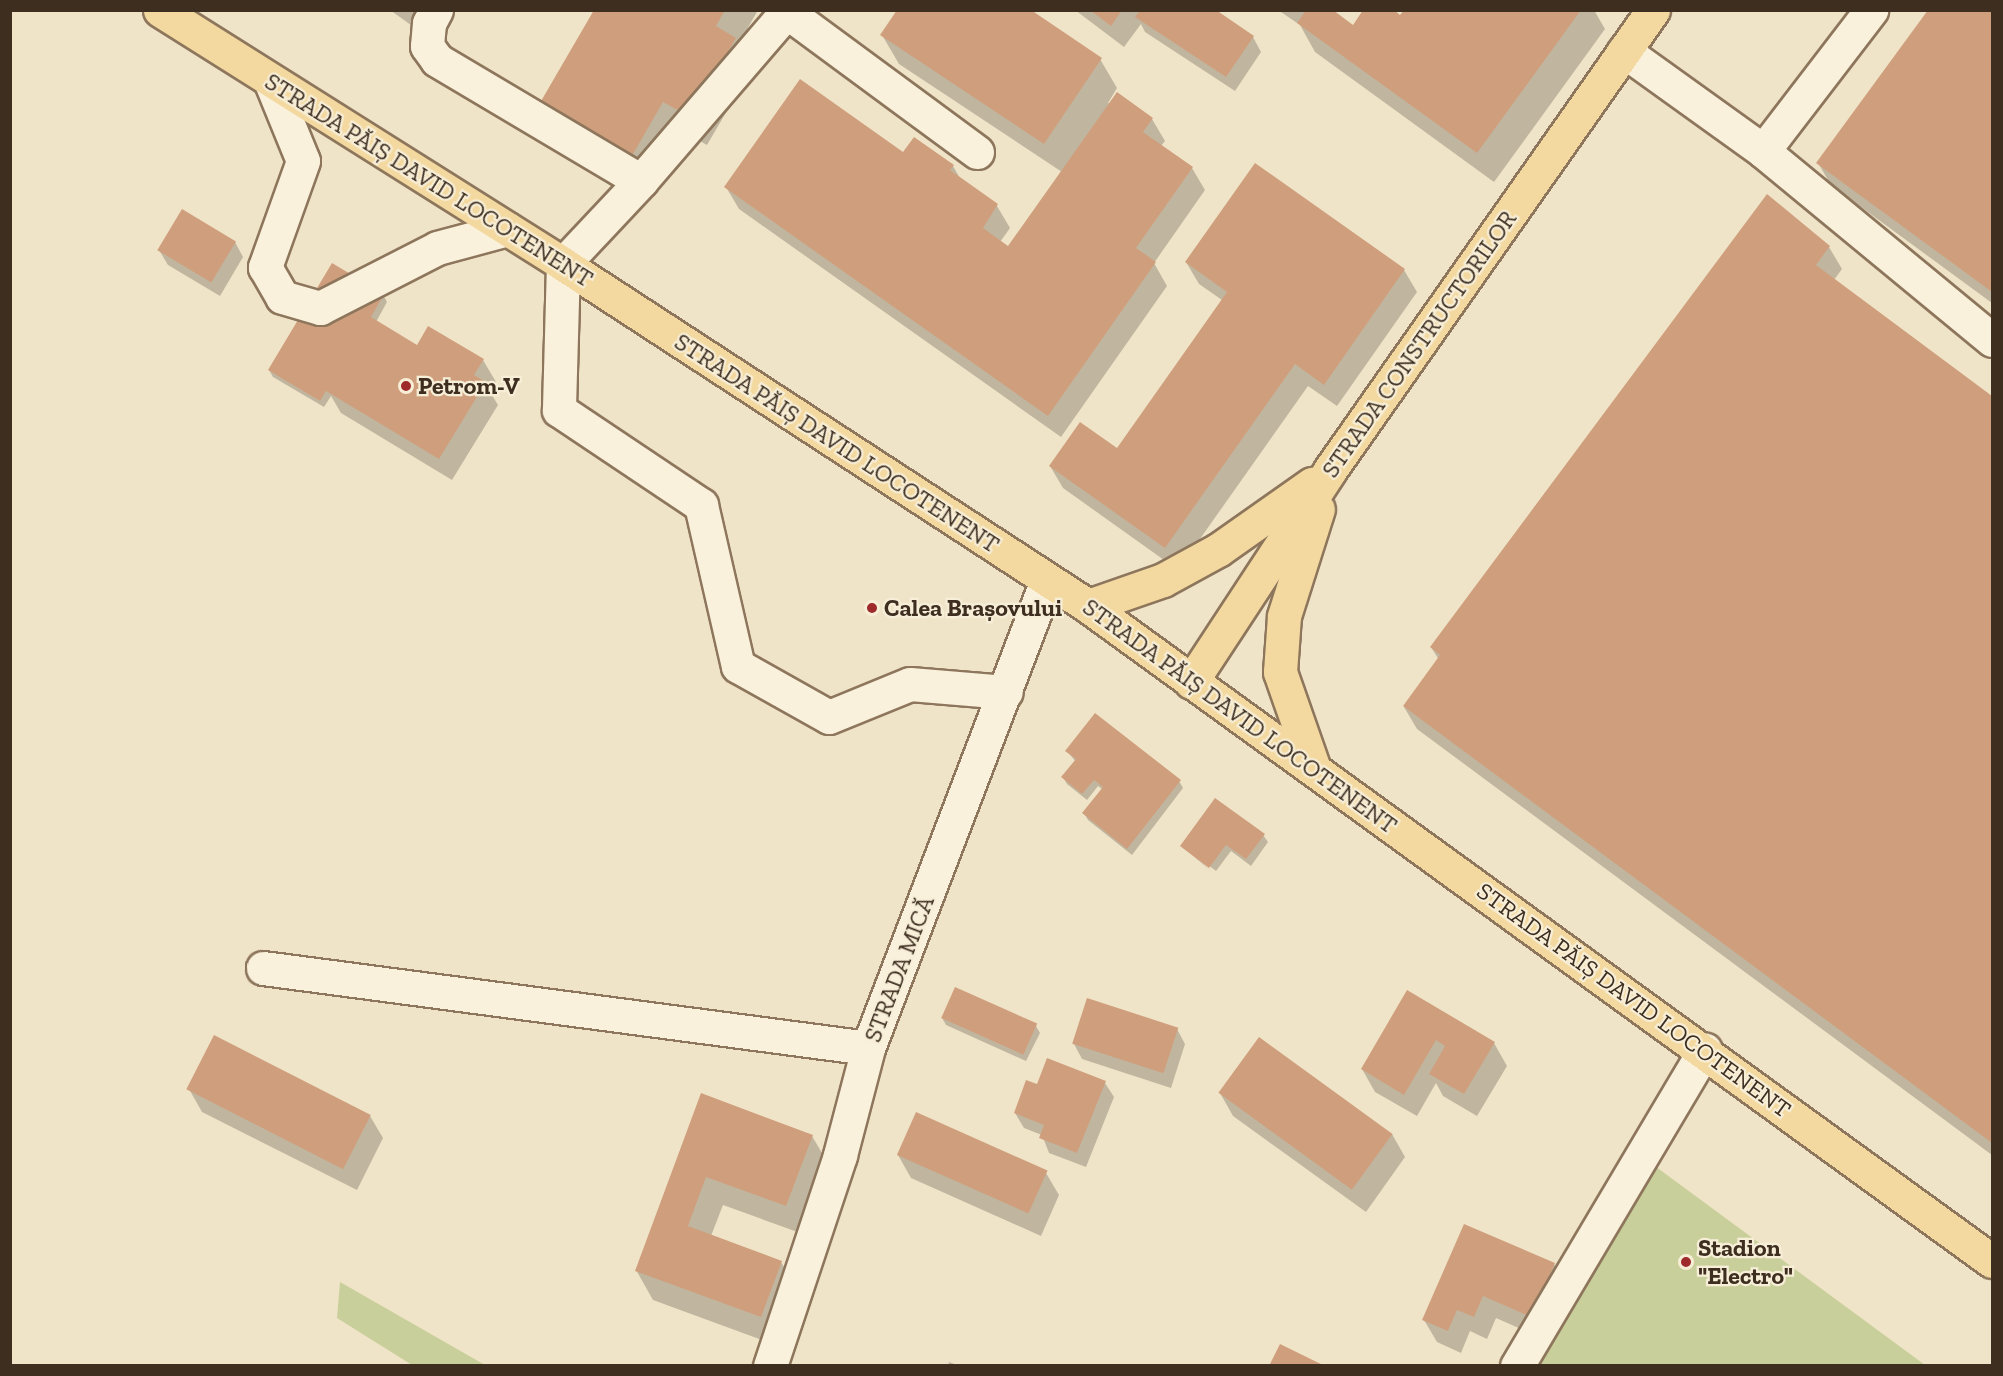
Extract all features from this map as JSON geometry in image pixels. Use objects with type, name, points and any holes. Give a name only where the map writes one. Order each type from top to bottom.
[{"type":"main road","name":"STRADA PĂIȘ DAVID LOCOTENENT","points":[[160,10],[563,264],[1088,606],[1705,1050],[1992,1261]]},
{"type":"main road","name":"STRADA CONSTRUCTORILOR","points":[[1191,682],[1330,470],[1624,51],[1644,13]]},
{"type":"main road","points":[[1088,606],[1163,580],[1218,550],[1330,470]]},
{"type":"main road","points":[[1314,769],[1280,672],[1284,616],[1330,470]]},
{"type":"street","points":[[436,10],[429,23],[427,46],[437,60],[641,181]]},
{"type":"street","points":[[1763,152],[1871,10]]},
{"type":"street","points":[[977,152],[788,11],[641,181],[563,264],[559,410],[700,505],[738,666],[829,717],[910,684],[1006,692]]},
{"type":"street","points":[[1624,51],[1763,152],[1992,340]]},
{"type":"street","points":[[270,80],[303,161],[265,267],[282,297],[320,308],[437,248],[508,229]]},
{"type":"street","name":"STRADA MICĂ","points":[[770,1365],[840,1155],[868,1048],[1047,580]]},
{"type":"street","points":[[263,968],[868,1048]]},
{"type":"street","points":[[1517,1365],[1705,1050]]},
{"type":"green space","name":"Stadion \"Electro\"","points":[[1644,1158],[1925,1365],[1531,1366]]},
{"type":"green space","points":[[340,1282],[485,1365],[412,1365],[337,1318]]},
{"type":"building","points":[[594,10],[725,10],[716,26],[736,38],[690,117],[663,102],[629,161],[537,108]]},
{"type":"building","points":[[897,10],[1031,10],[1102,58],[1044,144],[880,35]]},
{"type":"building","points":[[1090,10],[1122,10],[1111,26]]},
{"type":"building","points":[[1140,10],[1216,10],[1254,36],[1226,77],[1135,17]]},
{"type":"building","points":[[1306,10],[1333,10],[1353,25],[1363,10],[1394,10],[1400,15],[1404,10],[1581,10],[1477,153],[1297,23]]},
{"type":"building","points":[[1928,10],[1992,10],[1992,292],[1816,163]]},
{"type":"building","points":[[800,79],[903,152],[914,137],[954,165],[950,170],[998,204],[983,228],[1008,246],[1117,92],[1153,118],[1143,132],[1193,167],[1136,248],[1156,262],[1048,416],[724,187]]},
{"type":"building","points":[[1255,163],[1405,269],[1324,385],[1295,364],[1165,548],[1049,466],[1080,422],[1117,448],[1227,292],[1185,262]]},
{"type":"building","points":[[1767,194],[1830,246],[1816,265],[1992,396],[1992,1143],[1403,706],[1440,655],[1430,647]]},
{"type":"building","points":[[182,209],[236,241],[211,283],[157,250]]},
{"type":"building","name":"Petrom-V","points":[[332,263],[384,294],[371,317],[417,345],[428,326],[484,359],[474,375],[486,382],[439,459],[326,391],[320,401],[268,370]]},
{"type":"building","points":[[1095,713],[1181,780],[1127,849],[1082,813],[1103,787],[1094,780],[1082,794],[1061,777],[1076,759],[1065,751]]},
{"type":"building","points":[[1215,798],[1265,834],[1246,859],[1226,845],[1209,868],[1180,846]]},
{"type":"building","points":[[955,987],[1037,1024],[1023,1055],[941,1018]]},
{"type":"building","points":[[1407,990],[1495,1042],[1464,1094],[1429,1074],[1445,1046],[1436,1040],[1404,1095],[1361,1069]]},
{"type":"building","points":[[1087,998],[1178,1028],[1163,1073],[1072,1044]]},
{"type":"building","points":[[214,1035],[371,1115],[343,1169],[186,1089]]},
{"type":"building","points":[[1259,1037],[1392,1134],[1352,1190],[1218,1093]]},
{"type":"building","points":[[1047,1058],[1106,1081],[1077,1153],[1039,1138],[1044,1125],[1014,1113],[1026,1080],[1037,1084]]},
{"type":"building","points":[[701,1093],[813,1135],[786,1206],[706,1177],[688,1226],[782,1261],[761,1317],[635,1271]]},
{"type":"building","points":[[916,1112],[1048,1171],[1028,1214],[897,1155]]},
{"type":"building","points":[[1464,1224],[1555,1263],[1531,1317],[1483,1296],[1474,1317],[1457,1310],[1448,1331],[1422,1320]]},
{"type":"building","points":[[1280,1344],[1325,1366],[1269,1366]]},
{"type":"place","name":"Petrom-V","points":[[406,386]]},
{"type":"place","name":"Calea Brașovului","points":[[872,608]]},
{"type":"place","name":"Stadion \"Electro\"","points":[[1686,1262]]}]
